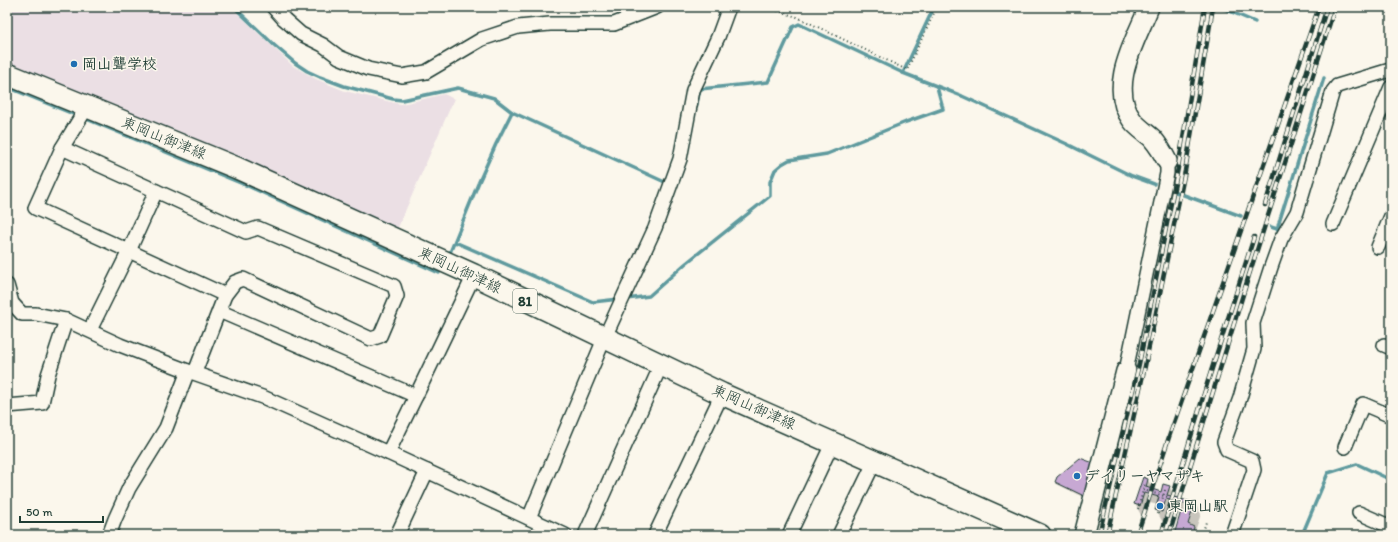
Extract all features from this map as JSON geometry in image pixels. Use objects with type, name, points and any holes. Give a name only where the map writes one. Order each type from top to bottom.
[{"type":"main road","name":"東岡山御津線","points":[[7,74],[83,114],[237,168],[474,276],[722,394],[833,442],[1036,534]]},
{"type":"street","points":[[273,7],[301,34],[323,45],[339,57],[368,69],[402,76],[426,72],[482,39],[518,27],[550,24],[614,24],[656,7]]},
{"type":"street","points":[[529,518],[604,339],[655,228],[680,159],[693,90],[718,38],[729,7]]},
{"type":"street","points":[[1084,535],[1126,371],[1167,173],[1167,161],[1163,153],[1153,139],[1132,120],[1124,104],[1122,96],[1122,76],[1149,7]]},
{"type":"street","points":[[1232,535],[1254,470],[1252,461],[1226,450],[1224,442],[1254,349],[1253,323],[1271,267],[1281,239],[1297,212],[1333,92],[1337,86],[1390,70],[1391,71]]},
{"type":"street","points":[[1333,224],[1391,88]]},
{"type":"street","points":[[83,114],[62,148],[34,208],[225,295]]},
{"type":"street","points":[[62,148],[246,232],[258,228],[394,286],[397,296],[380,336],[371,339],[243,279],[235,282],[225,295],[166,428],[129,488],[109,535]]},
{"type":"street","points":[[90,330],[129,251],[156,191]]},
{"type":"street","points":[[1378,247],[1391,216]]},
{"type":"street","points":[[388,453],[474,276]]},
{"type":"street","points":[[7,285],[12,303],[22,314],[36,314],[66,320],[120,345],[265,398],[529,518],[557,533]]},
{"type":"street","points":[[219,311],[416,396]]},
{"type":"street","points":[[7,406],[42,403],[48,375],[66,320]]},
{"type":"street","points":[[585,535],[661,366]]},
{"type":"street","points":[[655,535],[722,394]]},
{"type":"street","points":[[1345,447],[1363,404],[1391,416]]},
{"type":"street","points":[[789,535],[833,442]]},
{"type":"street","points":[[840,535],[875,461]]},
{"type":"street","points":[[398,535],[427,471]]},
{"type":"street","points":[[1359,513],[1391,527]]},
{"type":"path","points":[[766,7],[797,17],[907,70],[937,7]]},
{"type":"path","points":[[1138,509],[1145,483]]},
{"type":"path","points":[[1143,490],[1193,504]]},
{"type":"path","points":[[1158,514],[1165,490]]},
{"type":"path","points":[[1202,535],[1206,522]]},
{"type":"shaded area","points":[[7,7],[231,7],[293,66],[316,79],[345,91],[401,104],[444,94],[454,99],[396,232],[7,67]]},
{"type":"building","points":[[1080,458],[1096,464],[1089,477],[1092,478],[1084,496],[1055,482],[1057,477]]},
{"type":"building","name":"東岡山駅","points":[[1143,477],[1148,479],[1146,487],[1161,492],[1163,484],[1170,486],[1167,495],[1195,503],[1188,524],[1194,527],[1192,535],[1174,535],[1181,511],[1185,513],[1188,505],[1166,499],[1162,512],[1155,510],[1159,497],[1144,493],[1140,506],[1134,504]]},
{"type":"waterway","points":[[234,7],[295,63],[320,77],[344,86],[393,99],[402,100],[458,88],[494,98],[512,112],[669,184]]},
{"type":"waterway","points":[[903,73],[934,7]]},
{"type":"waterway","points":[[1220,7],[1255,22]]},
{"type":"waterway","points":[[696,108],[700,89],[768,82],[793,27],[799,24],[903,73],[962,96],[1067,144],[1132,176],[1154,184]]},
{"type":"waterway","points":[[1271,227],[1277,229],[1324,78]]},
{"type":"waterway","points":[[7,87],[78,116]]},
{"type":"waterway","points":[[627,299],[649,296],[685,264],[770,196],[770,182],[775,170],[782,164],[789,160],[827,154],[906,122],[943,109],[937,87]]},
{"type":"waterway","points":[[449,255],[478,184],[512,112]]},
{"type":"waterway","points":[[84,118],[250,187],[439,273],[440,271]]},
{"type":"waterway","points":[[1173,191],[1241,216]]},
{"type":"waterway","points":[[455,242],[593,302],[619,299]]},
{"type":"waterway","points":[[1302,535],[1328,473],[1357,464],[1391,480]]},
{"type":"railway","points":[[1099,535],[1139,364],[1178,168],[1205,7]]},
{"type":"railway","points":[[1107,535],[1145,366],[1185,171],[1213,7]]},
{"type":"railway","points":[[1137,535],[1169,437],[1319,7]]},
{"type":"railway","points":[[1265,205],[1327,7]]},
{"type":"railway","points":[[1169,535],[1249,275],[1335,7]]},
{"type":"railway","points":[[1161,535],[1254,237]]},
{"type":"place","name":"岡山聾学校","points":[[74,64]]},
{"type":"place","name":"デイリーヤマザキ","points":[[1077,476]]},
{"type":"place","name":"東岡山駅","points":[[1160,506]]}]
